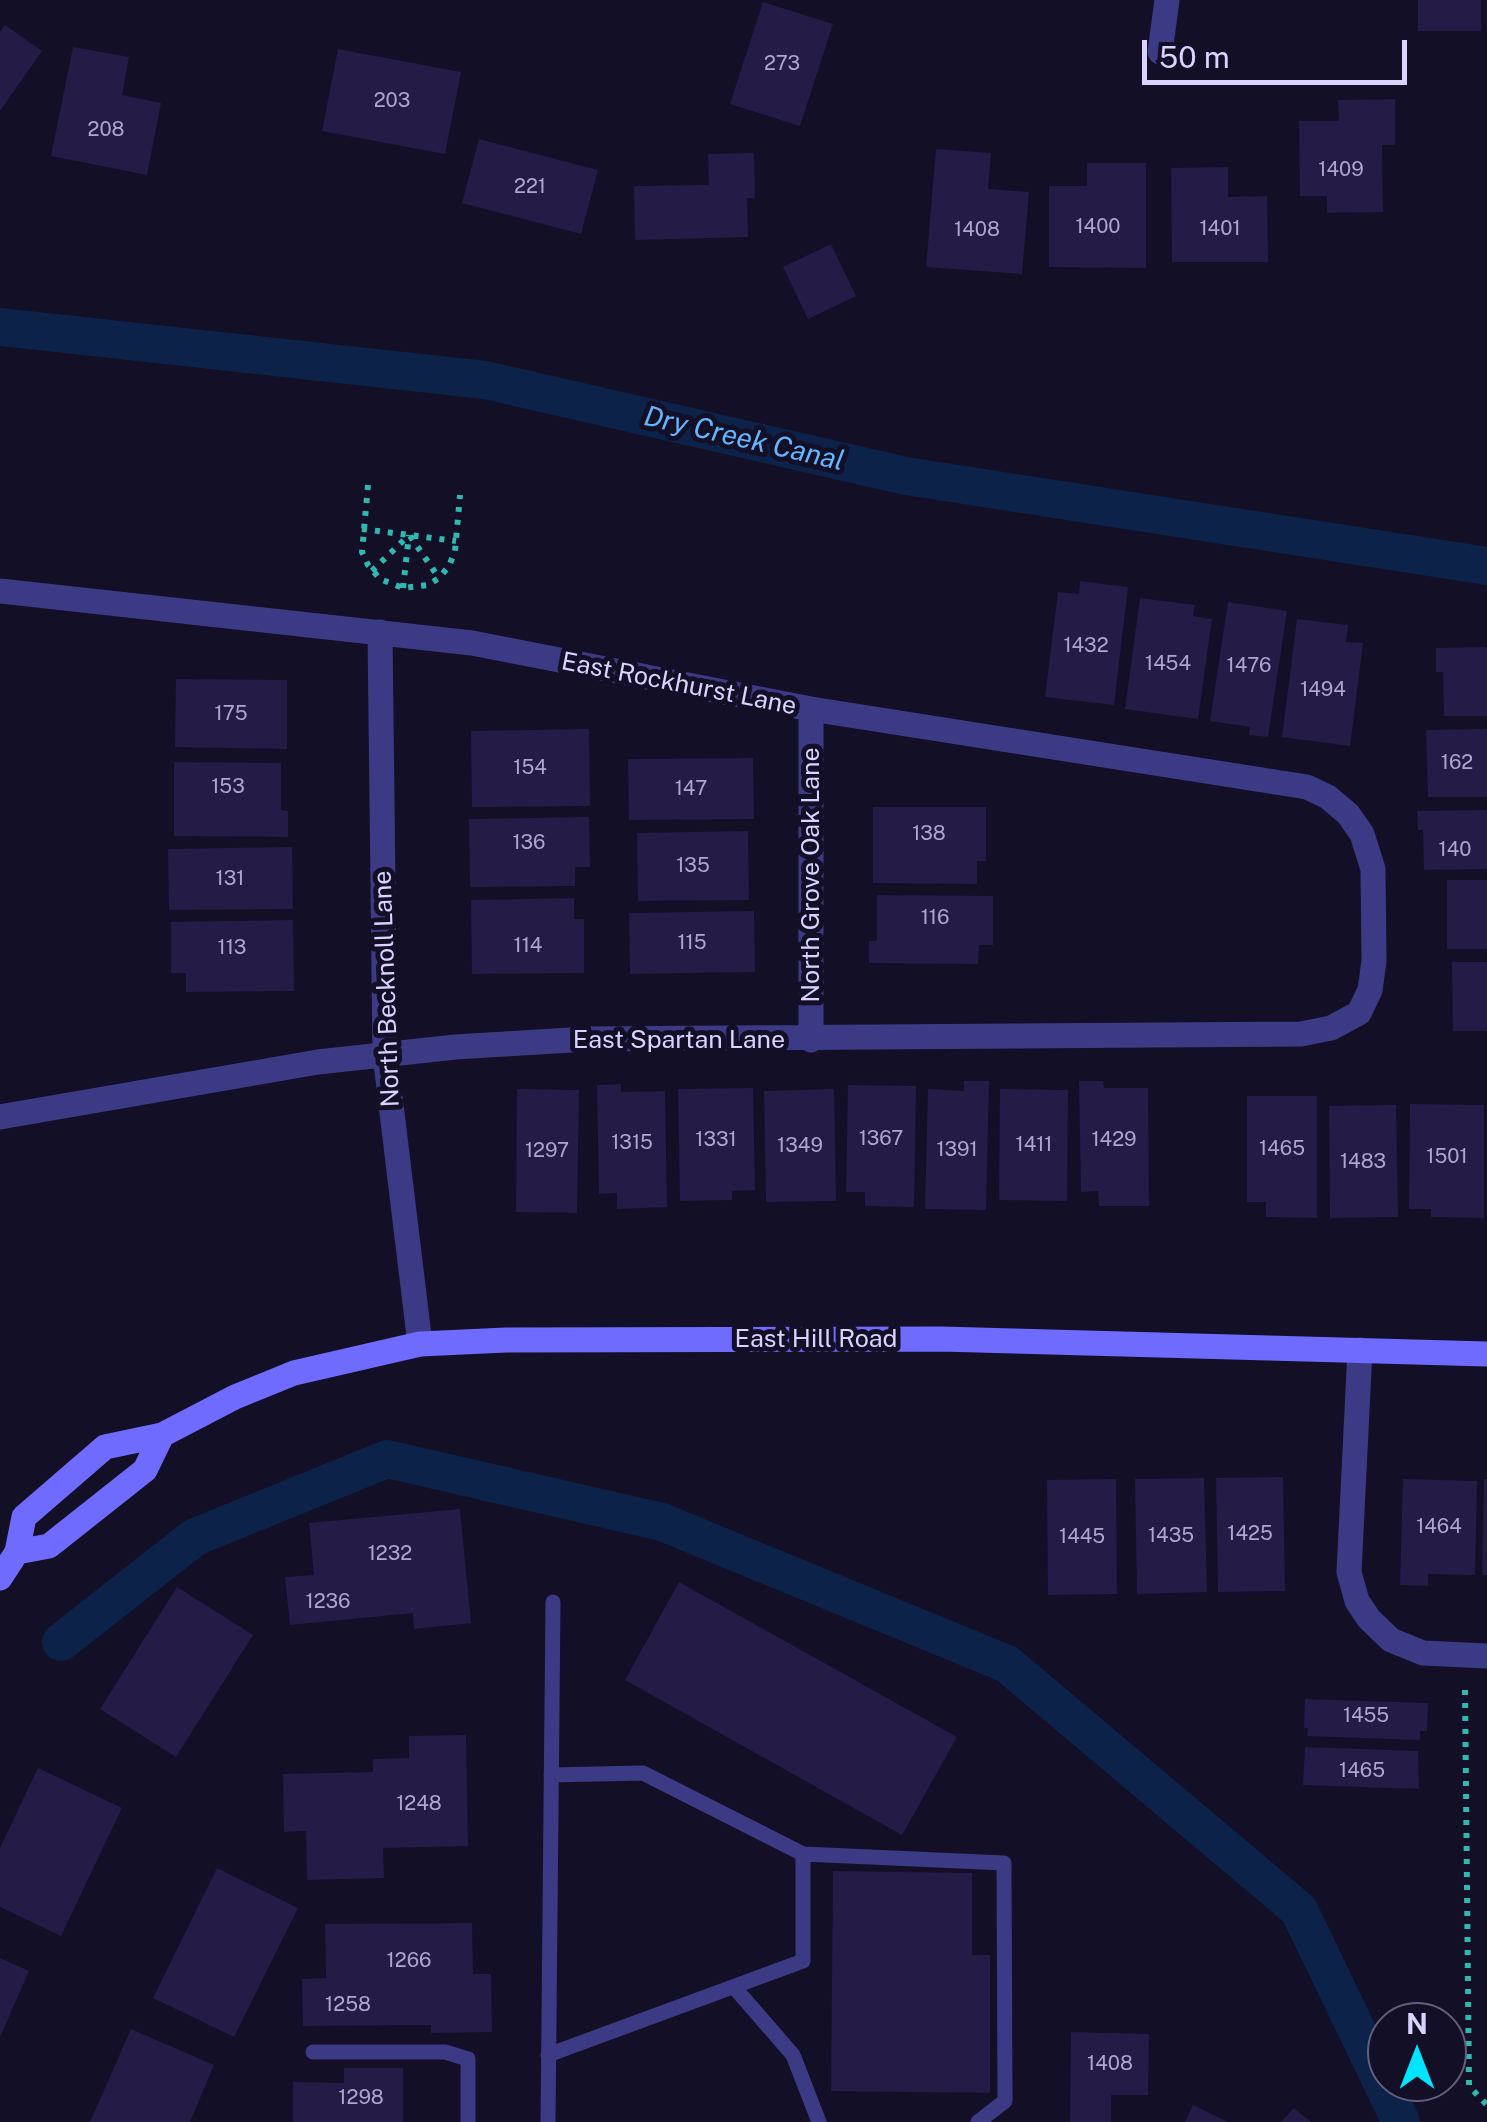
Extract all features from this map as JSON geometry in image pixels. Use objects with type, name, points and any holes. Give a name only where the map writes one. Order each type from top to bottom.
[{"type":"street","points":[[1160,52],[1167,0]]},
{"type":"street","name":"East Rockhurst Lane","points":[[0,591],[472,644],[811,709],[1307,788],[1348,814],[1362,834],[1373,869],[1374,961],[1370,990],[1359,1013]]},
{"type":"street","name":"North Becknoll Lane","points":[[380,632],[385,1055],[420,1344]]},
{"type":"street","name":"North Grove Oak Lane","points":[[811,709],[811,1040]]},
{"type":"street","name":"East Spartan Lane","points":[[0,1118],[318,1062],[455,1046],[588,1040],[1301,1034],[1330,1028],[1359,1013]]},
{"type":"street","name":"East Hill Road","points":[[0,1578],[17,1552],[24,1516],[105,1446],[162,1435],[294,1372],[420,1344],[506,1340],[941,1338],[1487,1354]]},
{"type":"street","points":[[1360,1350],[1349,1572],[1357,1600],[1369,1619],[1391,1640],[1423,1654],[1487,1656]]},
{"type":"street","points":[[17,1552],[49,1546],[146,1470],[162,1435]]},
{"type":"lane","points":[[548,2122],[554,1602]]},
{"type":"lane","points":[[551,1775],[642,1773],[803,1854],[1004,1863],[1005,2100],[978,2122]]},
{"type":"lane","points":[[548,2055],[803,1961],[803,1854]]},
{"type":"lane","points":[[734,1986],[793,2055],[818,2122]]},
{"type":"lane","points":[[314,2052],[445,2052],[468,2060],[468,2122]]},
{"type":"path","points":[[368,485],[362,552],[380,579],[403,588],[416,588],[439,578],[449,566],[456,541],[460,495]]},
{"type":"path","points":[[362,529],[456,541]]},
{"type":"path","points":[[372,570],[409,535]]},
{"type":"path","points":[[409,535],[439,578]]},
{"type":"path","points":[[403,588],[409,535]]},
{"type":"path","points":[[1465,1690],[1469,2086],[1487,2105]]},
{"type":"building","points":[[1418,0],[1481,0],[1481,31],[1418,31]]},
{"type":"building","points":[[763,2],[833,24],[800,126],[730,104]]},
{"type":"building","points":[[5,25],[42,51],[0,111],[0,32]]},
{"type":"building","points":[[73,47],[129,57],[122,95],[161,103],[147,175],[51,156]]},
{"type":"building","points":[[338,49],[461,72],[445,154],[322,131]]},
{"type":"building","points":[[1395,99],[1395,145],[1382,145],[1383,212],[1327,213],[1327,196],[1300,196],[1299,121],[1339,121],[1338,100]]},
{"type":"building","points":[[479,139],[598,170],[581,234],[462,203]]},
{"type":"building","points":[[936,149],[991,153],[988,189],[1029,192],[1022,274],[926,267]]},
{"type":"building","points":[[754,153],[755,198],[747,198],[748,237],[635,240],[634,186],[709,185],[708,154]]},
{"type":"building","points":[[1087,163],[1146,163],[1146,268],[1049,267],[1049,186],[1087,186]]},
{"type":"building","points":[[1228,167],[1228,197],[1267,196],[1268,262],[1172,262],[1171,168]]},
{"type":"building","points":[[831,244],[856,296],[808,319],[783,267]]},
{"type":"building","points":[[1080,581],[1128,587],[1114,705],[1045,697],[1058,592],[1079,594]]},
{"type":"building","points":[[1140,598],[1195,605],[1193,616],[1212,619],[1198,719],[1125,709]]},
{"type":"building","points":[[1228,602],[1287,611],[1268,737],[1249,735],[1250,727],[1210,721]]},
{"type":"building","points":[[1297,619],[1348,625],[1346,642],[1363,643],[1350,746],[1282,737]]},
{"type":"building","points":[[1487,647],[1487,716],[1444,716],[1443,672],[1436,672],[1436,648]]},
{"type":"building","points":[[176,679],[287,680],[287,749],[175,747]]},
{"type":"building","points":[[589,729],[590,806],[472,807],[471,731]]},
{"type":"building","points":[[1487,729],[1487,797],[1428,797],[1426,730]]},
{"type":"building","points":[[753,758],[754,819],[629,820],[628,759]]},
{"type":"building","points":[[174,762],[281,763],[281,810],[288,811],[288,837],[174,836]]},
{"type":"building","points":[[873,807],[986,807],[986,861],[977,861],[977,884],[873,883]]},
{"type":"building","points":[[1487,810],[1487,869],[1424,870],[1423,830],[1418,830],[1417,811]]},
{"type":"building","points":[[589,817],[590,867],[575,867],[575,886],[470,887],[469,819]]},
{"type":"building","points":[[748,831],[749,900],[638,901],[637,833]]},
{"type":"building","points":[[292,847],[293,909],[169,910],[168,849]]},
{"type":"building","points":[[1447,880],[1487,880],[1487,949],[1447,949]]},
{"type":"building","points":[[877,895],[993,896],[993,945],[979,945],[978,964],[869,963],[869,941],[877,941]]},
{"type":"building","points":[[574,898],[574,919],[584,919],[584,973],[472,974],[471,900]]},
{"type":"building","points":[[754,911],[755,972],[630,974],[629,913]]},
{"type":"building","points":[[293,920],[294,991],[186,992],[186,973],[171,973],[171,922]]},
{"type":"building","points":[[1452,962],[1487,962],[1487,1031],[1453,1031]]},
{"type":"building","points":[[964,1081],[989,1081],[986,1210],[925,1209],[928,1089],[964,1091]]},
{"type":"building","points":[[1079,1081],[1103,1081],[1104,1088],[1148,1088],[1149,1206],[1099,1206],[1098,1191],[1081,1192]]},
{"type":"building","points":[[621,1084],[621,1092],[665,1091],[667,1207],[617,1209],[617,1193],[599,1194],[597,1085]]},
{"type":"building","points":[[848,1085],[916,1086],[914,1207],[865,1206],[865,1192],[846,1192]]},
{"type":"building","points":[[753,1088],[755,1190],[732,1191],[732,1200],[680,1201],[678,1089]]},
{"type":"building","points":[[517,1089],[579,1090],[577,1213],[516,1212]]},
{"type":"building","points":[[834,1089],[836,1201],[766,1202],[764,1091]]},
{"type":"building","points":[[1000,1089],[1068,1090],[1067,1201],[999,1200]]},
{"type":"building","points":[[1247,1096],[1317,1096],[1317,1218],[1266,1217],[1266,1202],[1247,1202]]},
{"type":"building","points":[[1410,1104],[1484,1105],[1484,1218],[1431,1217],[1431,1209],[1409,1209]]},
{"type":"building","points":[[1396,1105],[1398,1217],[1330,1218],[1329,1106]]},
{"type":"building","points":[[1283,1477],[1285,1591],[1218,1592],[1216,1478]]},
{"type":"building","points":[[1204,1478],[1207,1592],[1137,1594],[1135,1479]]},
{"type":"building","points":[[1116,1479],[1117,1594],[1048,1595],[1047,1480]]},
{"type":"building","points":[[1403,1479],[1477,1481],[1475,1575],[1428,1574],[1428,1586],[1400,1585]]},
{"type":"building","points":[[1487,1479],[1487,1575],[1482,1575]]},
{"type":"building","points":[[460,1509],[471,1623],[414,1629],[413,1613],[290,1625],[285,1577],[314,1575],[309,1523]]},
{"type":"building","points":[[679,1582],[957,1737],[902,1835],[625,1680]]},
{"type":"building","points":[[177,1587],[253,1635],[176,1757],[100,1709]]},
{"type":"building","points":[[1305,1699],[1428,1703],[1427,1731],[1420,1731],[1420,1740],[1307,1736]]},
{"type":"building","points":[[466,1735],[468,1846],[383,1848],[384,1878],[307,1880],[306,1831],[284,1832],[283,1774],[373,1772],[373,1759],[409,1758],[409,1736]]},
{"type":"building","points":[[1305,1747],[1418,1751],[1419,1789],[1303,1785]]},
{"type":"building","points":[[38,1768],[122,1808],[61,1936],[0,1907],[0,1848]]},
{"type":"building","points":[[217,1868],[298,1908],[234,2037],[153,1998]]},
{"type":"building","points":[[833,1871],[972,1873],[972,1955],[990,1955],[990,2093],[831,2091]]},
{"type":"building","points":[[472,1923],[473,1974],[491,1974],[492,2032],[431,2033],[431,2025],[303,2026],[302,1979],[326,1978],[325,1924]]},
{"type":"building","points":[[0,1958],[29,1971],[0,2037]]},
{"type":"building","points":[[131,2029],[214,2065],[190,2122],[90,2122]]},
{"type":"building","points":[[1071,2032],[1149,2034],[1148,2095],[1111,2095],[1111,2122],[1070,2122]]},
{"type":"building","points":[[344,2068],[403,2068],[403,2122],[293,2122],[293,2082],[344,2083]]},
{"type":"building","points":[[1193,2105],[1228,2122],[1185,2122]]},
{"type":"building","points":[[1294,2108],[1311,2122],[1281,2122]]},
{"type":"waterway","name":"Dry Creek Canal","points":[[0,327],[485,380],[906,476],[1487,566]]},
{"type":"waterway","points":[[61,1642],[195,1537],[387,1459],[662,1522],[1007,1664],[1299,1910],[1401,2122]]}]
